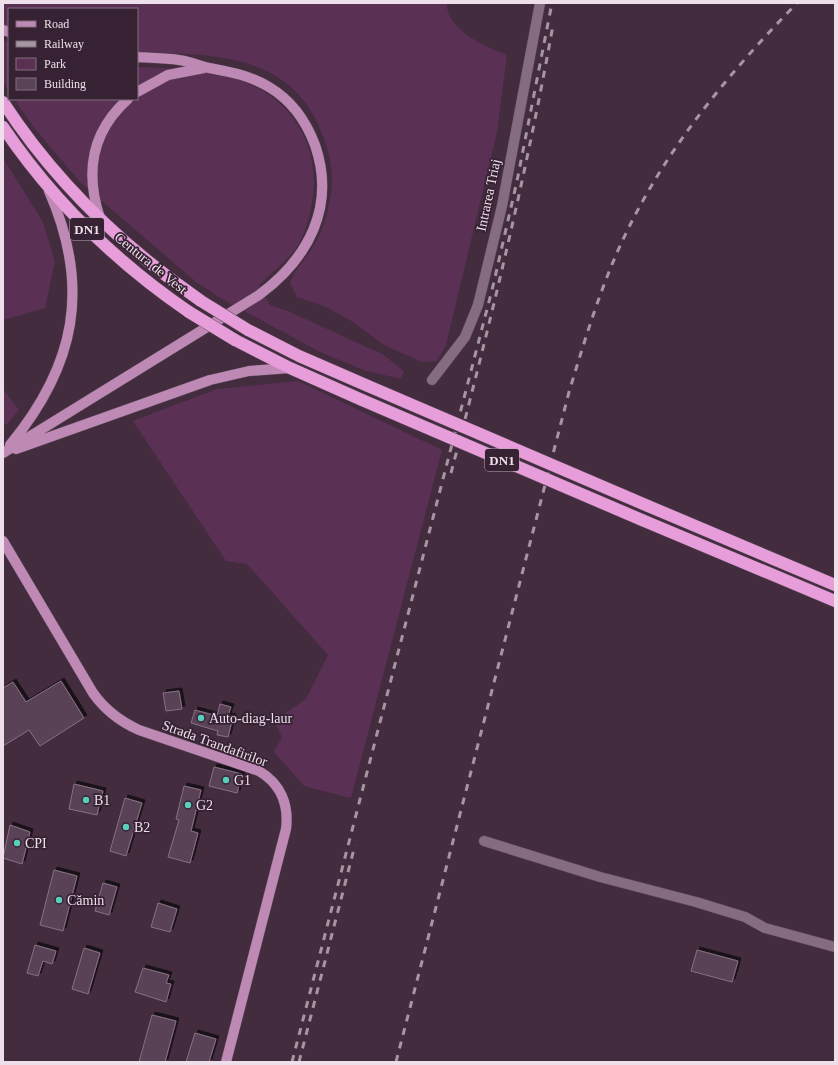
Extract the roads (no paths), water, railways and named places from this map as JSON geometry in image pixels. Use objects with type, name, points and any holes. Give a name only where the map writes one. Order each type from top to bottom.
[{"type":"highway","name":"DN1","points":[[3,102],[58,175],[100,220],[142,257],[201,301],[248,330],[299,356],[368,386],[835,585]]},
{"type":"highway","name":"Centura de Vest","points":[[3,127],[47,185],[79,221],[125,264],[189,312],[235,340],[290,368]]},
{"type":"highway","name":"DN1","points":[[290,368],[642,520],[835,601]]},
{"type":"main road","points":[[4,452],[259,294],[288,269],[309,238],[319,213],[322,190],[320,163],[306,125],[289,102],[269,87],[244,75],[208,68],[181,60],[138,57]]},
{"type":"main road","points":[[138,91],[168,75],[208,68]]},
{"type":"main road","points":[[100,220],[95,204],[91,179],[94,155],[103,132],[117,110],[127,100]]},
{"type":"main road","points":[[4,452],[22,429],[49,385],[65,348],[69,331],[73,295],[72,263],[58,210],[47,185]]},
{"type":"main road","points":[[4,452],[30,445],[210,380],[249,371],[290,368]]},
{"type":"main road","name":"Strada Trandafirilor","points":[[3,541],[93,693],[105,708],[120,721],[139,730],[259,771],[271,780],[285,801],[287,813],[286,829],[226,1062]]},
{"type":"street","name":"Intrarea Triaj","points":[[432,380],[465,337],[478,305],[502,206],[540,3]]},
{"type":"street","points":[[484,841],[528,853],[600,877],[696,902],[745,917],[766,928],[835,947]]},
{"type":"railway","points":[[292,1062],[493,286],[517,181],[552,3]]},
{"type":"railway","points":[[396,1062],[569,392],[603,288],[616,255],[633,219],[672,152],[744,60],[797,3]]},
{"type":"railway","points":[[451,473],[480,362],[519,194],[553,25]]},
{"type":"railway","points":[[299,1062],[355,845]]},
{"type":"place","name":"Auto-diag-laur","points":[[201,718]]},
{"type":"place","name":"G1","points":[[226,780]]},
{"type":"place","name":"B1","points":[[86,800]]},
{"type":"place","name":"G2","points":[[188,805]]},
{"type":"place","name":"B2","points":[[126,827]]},
{"type":"place","name":"CPI","points":[[17,843]]},
{"type":"place","name":"Cămin","points":[[59,900]]}]
